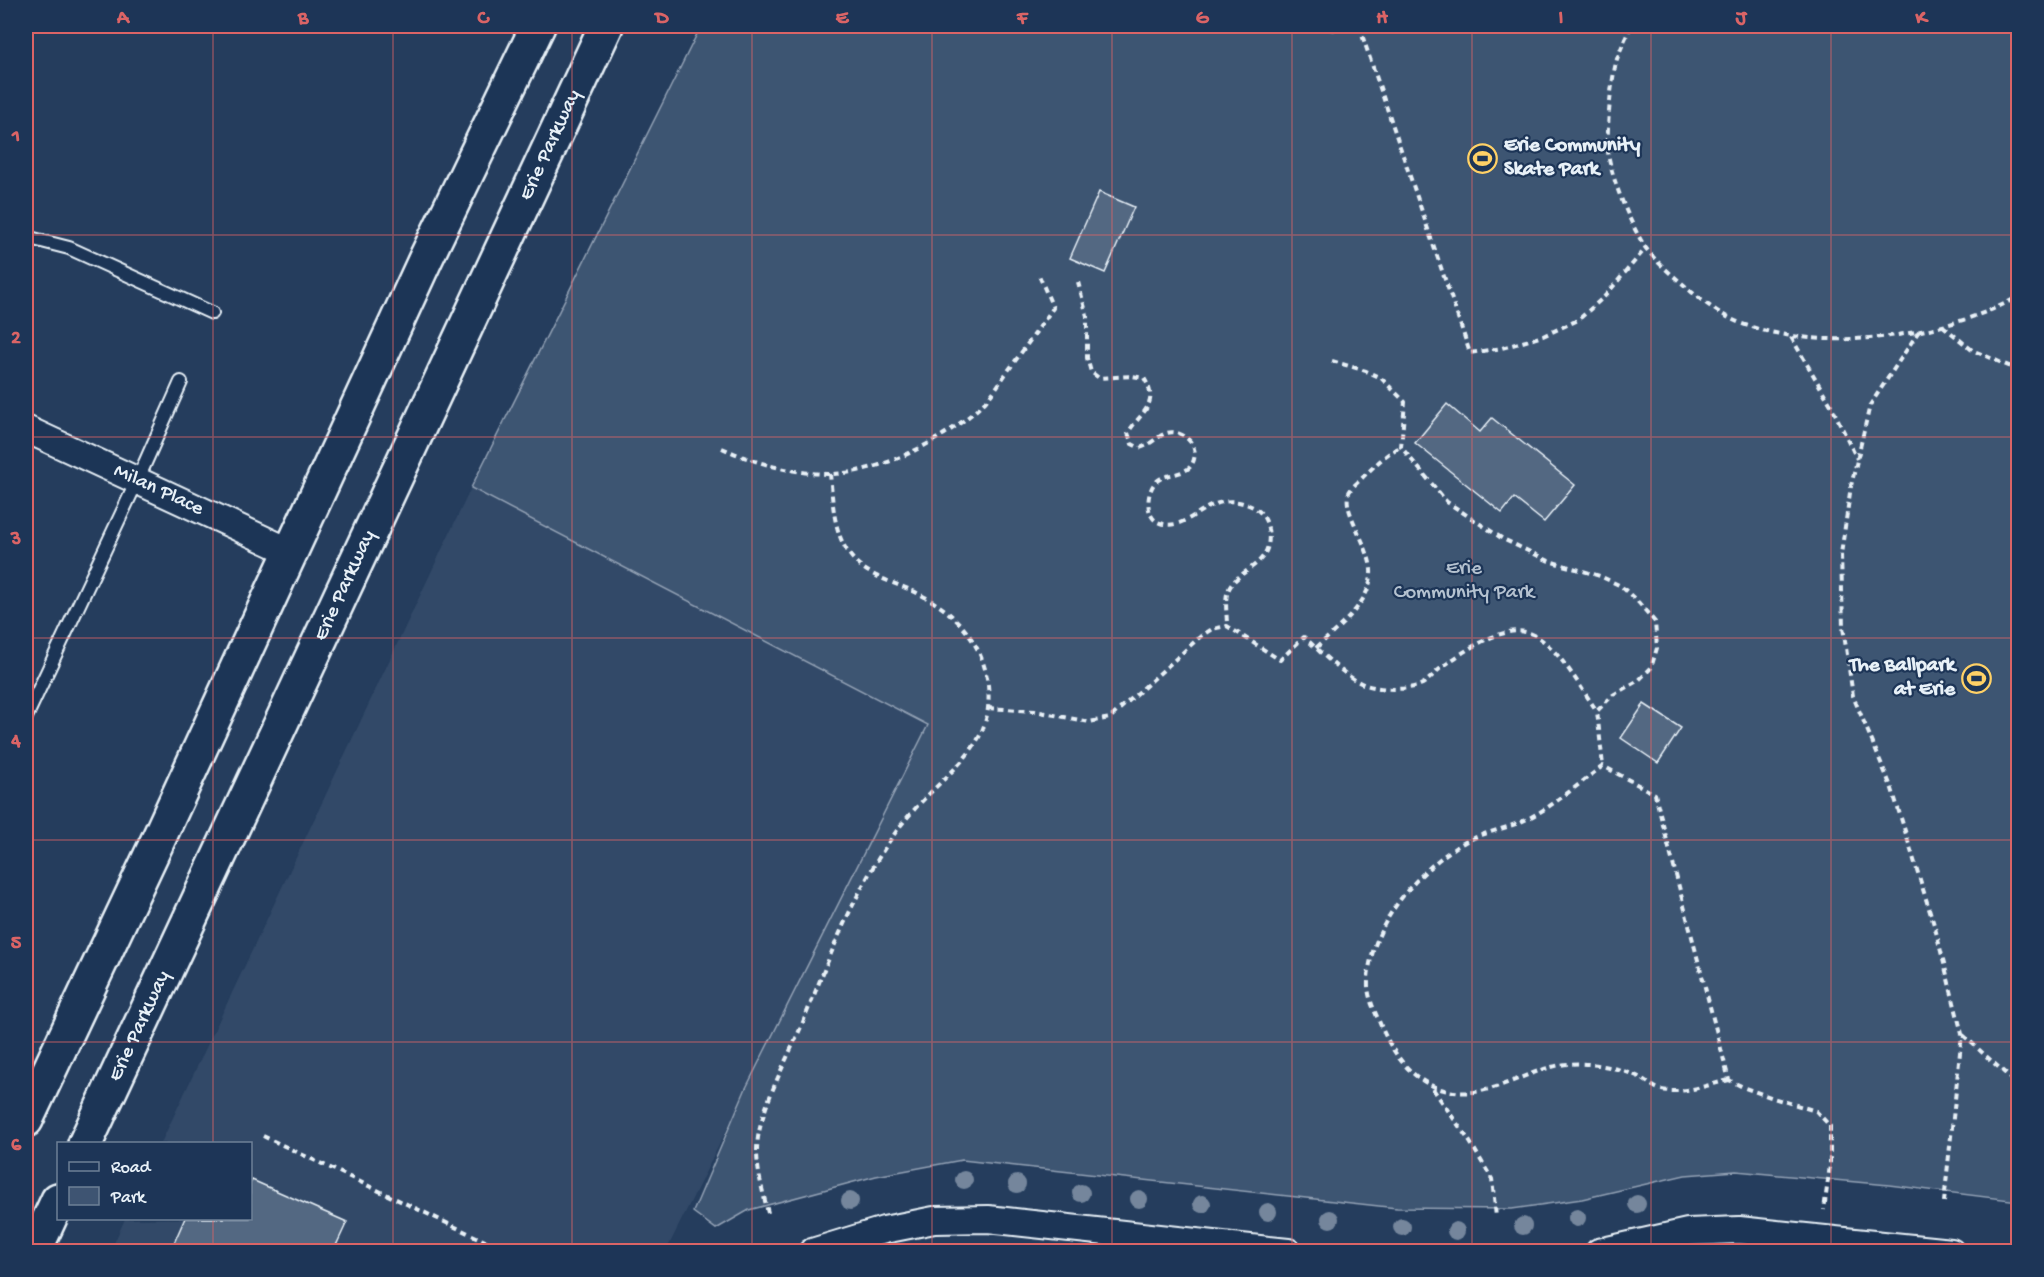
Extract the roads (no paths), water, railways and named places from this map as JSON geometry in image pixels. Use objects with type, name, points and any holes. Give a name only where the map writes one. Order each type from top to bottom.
[{"type":"main road","points":[[26,1120],[158,840],[426,258],[538,26]]},
{"type":"main road","name":"Erie Parkway","points":[[85,1142],[606,26]]},
{"type":"main road","points":[[34,1251],[57,1202]]},
{"type":"street","name":"Milan Place","points":[[26,429],[291,552]]},
{"type":"street","points":[[812,1251],[884,1230],[934,1220],[988,1219],[1135,1243],[1288,1251]]},
{"type":"street","points":[[1599,1251],[1689,1232],[1739,1230],[1951,1251]]},
{"type":"lane","points":[[26,237],[69,248],[212,313]]},
{"type":"lane","points":[[26,717],[181,382]]},
{"type":"place","name":"Erie Community Skate Park","points":[[1483,158]]},
{"type":"place","name":"The Ballpark at Erie","points":[[1976,678]]},
{"type":"park label","name":"Erie Community Park","points":[[1464,581]]}]
